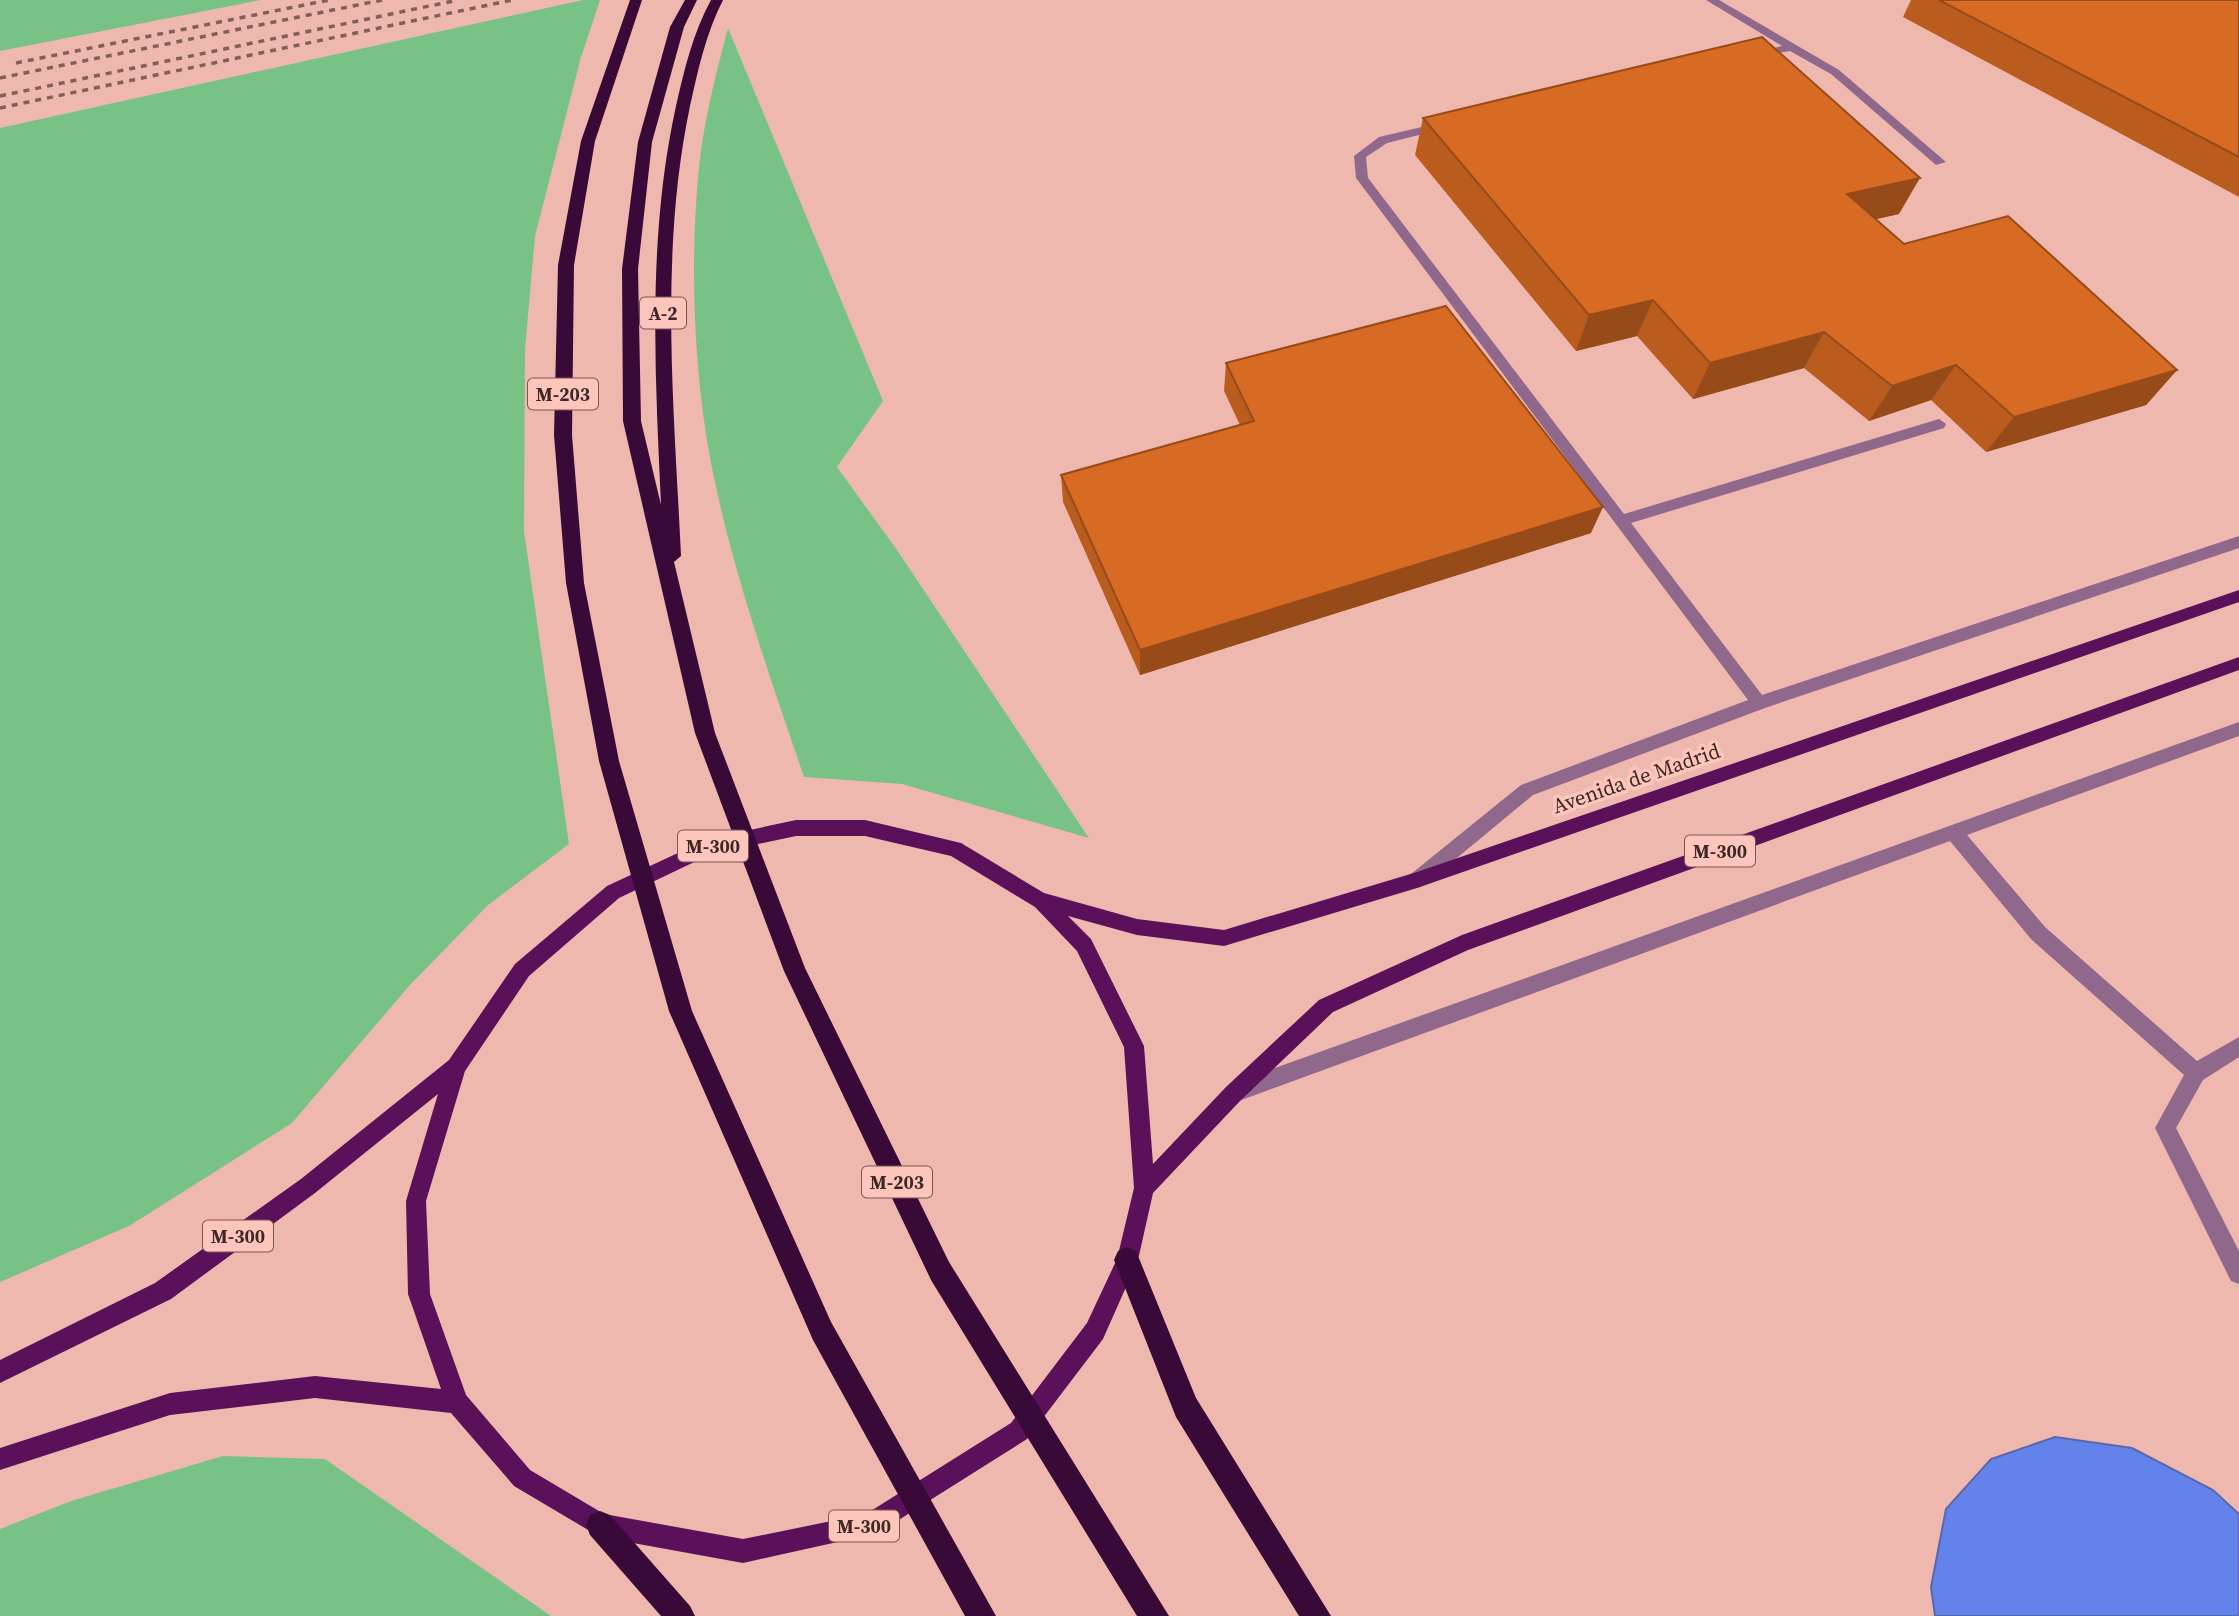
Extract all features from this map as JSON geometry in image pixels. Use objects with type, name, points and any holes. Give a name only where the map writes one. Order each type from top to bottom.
[{"type":"highway","name":"M-203","points":[[636,0],[623,31],[588,141],[565,278],[563,435],[575,583],[609,761],[681,1011],[822,1331],[981,1616]]},
{"type":"highway","name":"M-203","points":[[691,0],[677,27],[645,142],[630,269],[632,421],[705,733],[795,971],[940,1271],[1149,1609]]},
{"type":"highway","name":"A-2","points":[[674,607],[662,269],[675,137],[704,24],[717,0]]},
{"type":"highway","points":[[1127,1260],[1186,1406],[1316,1616]]},
{"type":"highway","points":[[600,1525],[680,1616]]},
{"type":"main road","name":"Avenida de Madrid","points":[[1041,901],[1137,927],[1224,938],[1417,880],[2239,596]]},
{"type":"main road","name":"M-300","points":[[1144,1188],[1233,1094],[1326,1006],[1462,944],[2239,663]]},
{"type":"main road","name":"M-300","points":[[0,1372],[163,1291],[308,1186],[456,1067],[522,970],[613,892],[709,847],[796,828],[865,828],[955,849],[1041,901],[1084,945],[1134,1046],[1144,1188],[1127,1260],[1095,1331],[1018,1431],[870,1525],[743,1551],[600,1525],[522,1478],[457,1402],[419,1294],[416,1201],[456,1067]]},
{"type":"main road","points":[[0,1459],[170,1404],[315,1387],[457,1402]]},
{"type":"lane","points":[[1711,0],[1835,72],[1940,162]]},
{"type":"lane","points":[[1738,60],[1792,47]]},
{"type":"lane","points":[[1451,124],[1383,140],[1360,156],[1362,178],[1759,703]]},
{"type":"lane","points":[[1619,521],[1939,424]]},
{"type":"lane","points":[[1417,880],[1527,790],[1759,703],[2239,542]]},
{"type":"lane","name":"M-300","points":[[1233,1094],[2239,729]]},
{"type":"lane","points":[[1954,833],[2038,933],[2196,1073]]},
{"type":"lane","points":[[2239,1046],[2196,1073],[2165,1128],[2239,1273]]},
{"type":"green space","points":[[0,0],[261,0],[0,51]]},
{"type":"green space","points":[[583,0],[600,0],[581,57],[535,236],[525,349],[524,531],[569,844],[488,905],[409,986],[292,1123],[129,1226],[0,1282],[0,128]]},
{"type":"green space","points":[[728,28],[883,401],[837,467],[897,550],[1089,838],[902,784],[804,777],[752,622],[729,543],[705,429],[697,358],[694,248],[698,178],[706,121]]},
{"type":"green space","points":[[223,1456],[325,1459],[551,1616],[0,1616],[0,1529],[71,1501]]},
{"type":"water","points":[[2055,1437],[2132,1448],[2213,1490],[2239,1514],[2239,1616],[1935,1616],[1931,1587],[1946,1509],[1991,1459]]},
{"type":"building","points":[[1939,0],[2239,0],[2239,157]]},
{"type":"building","points":[[1762,37],[1920,178],[1847,194],[1904,244],[2008,216],[2177,370],[2014,417],[1956,365],[1892,386],[1824,332],[1710,363],[1653,300],[1589,315],[1423,118]]},
{"type":"building","points":[[1446,306],[1603,507],[1140,650],[1061,475],[1254,421],[1226,363]]},
{"type":"railway","points":[[16,63],[329,0]]},
{"type":"railway","points":[[0,78],[382,0]]},
{"type":"railway","points":[[0,96],[458,0]]},
{"type":"railway","points":[[0,108],[512,0]]}]
